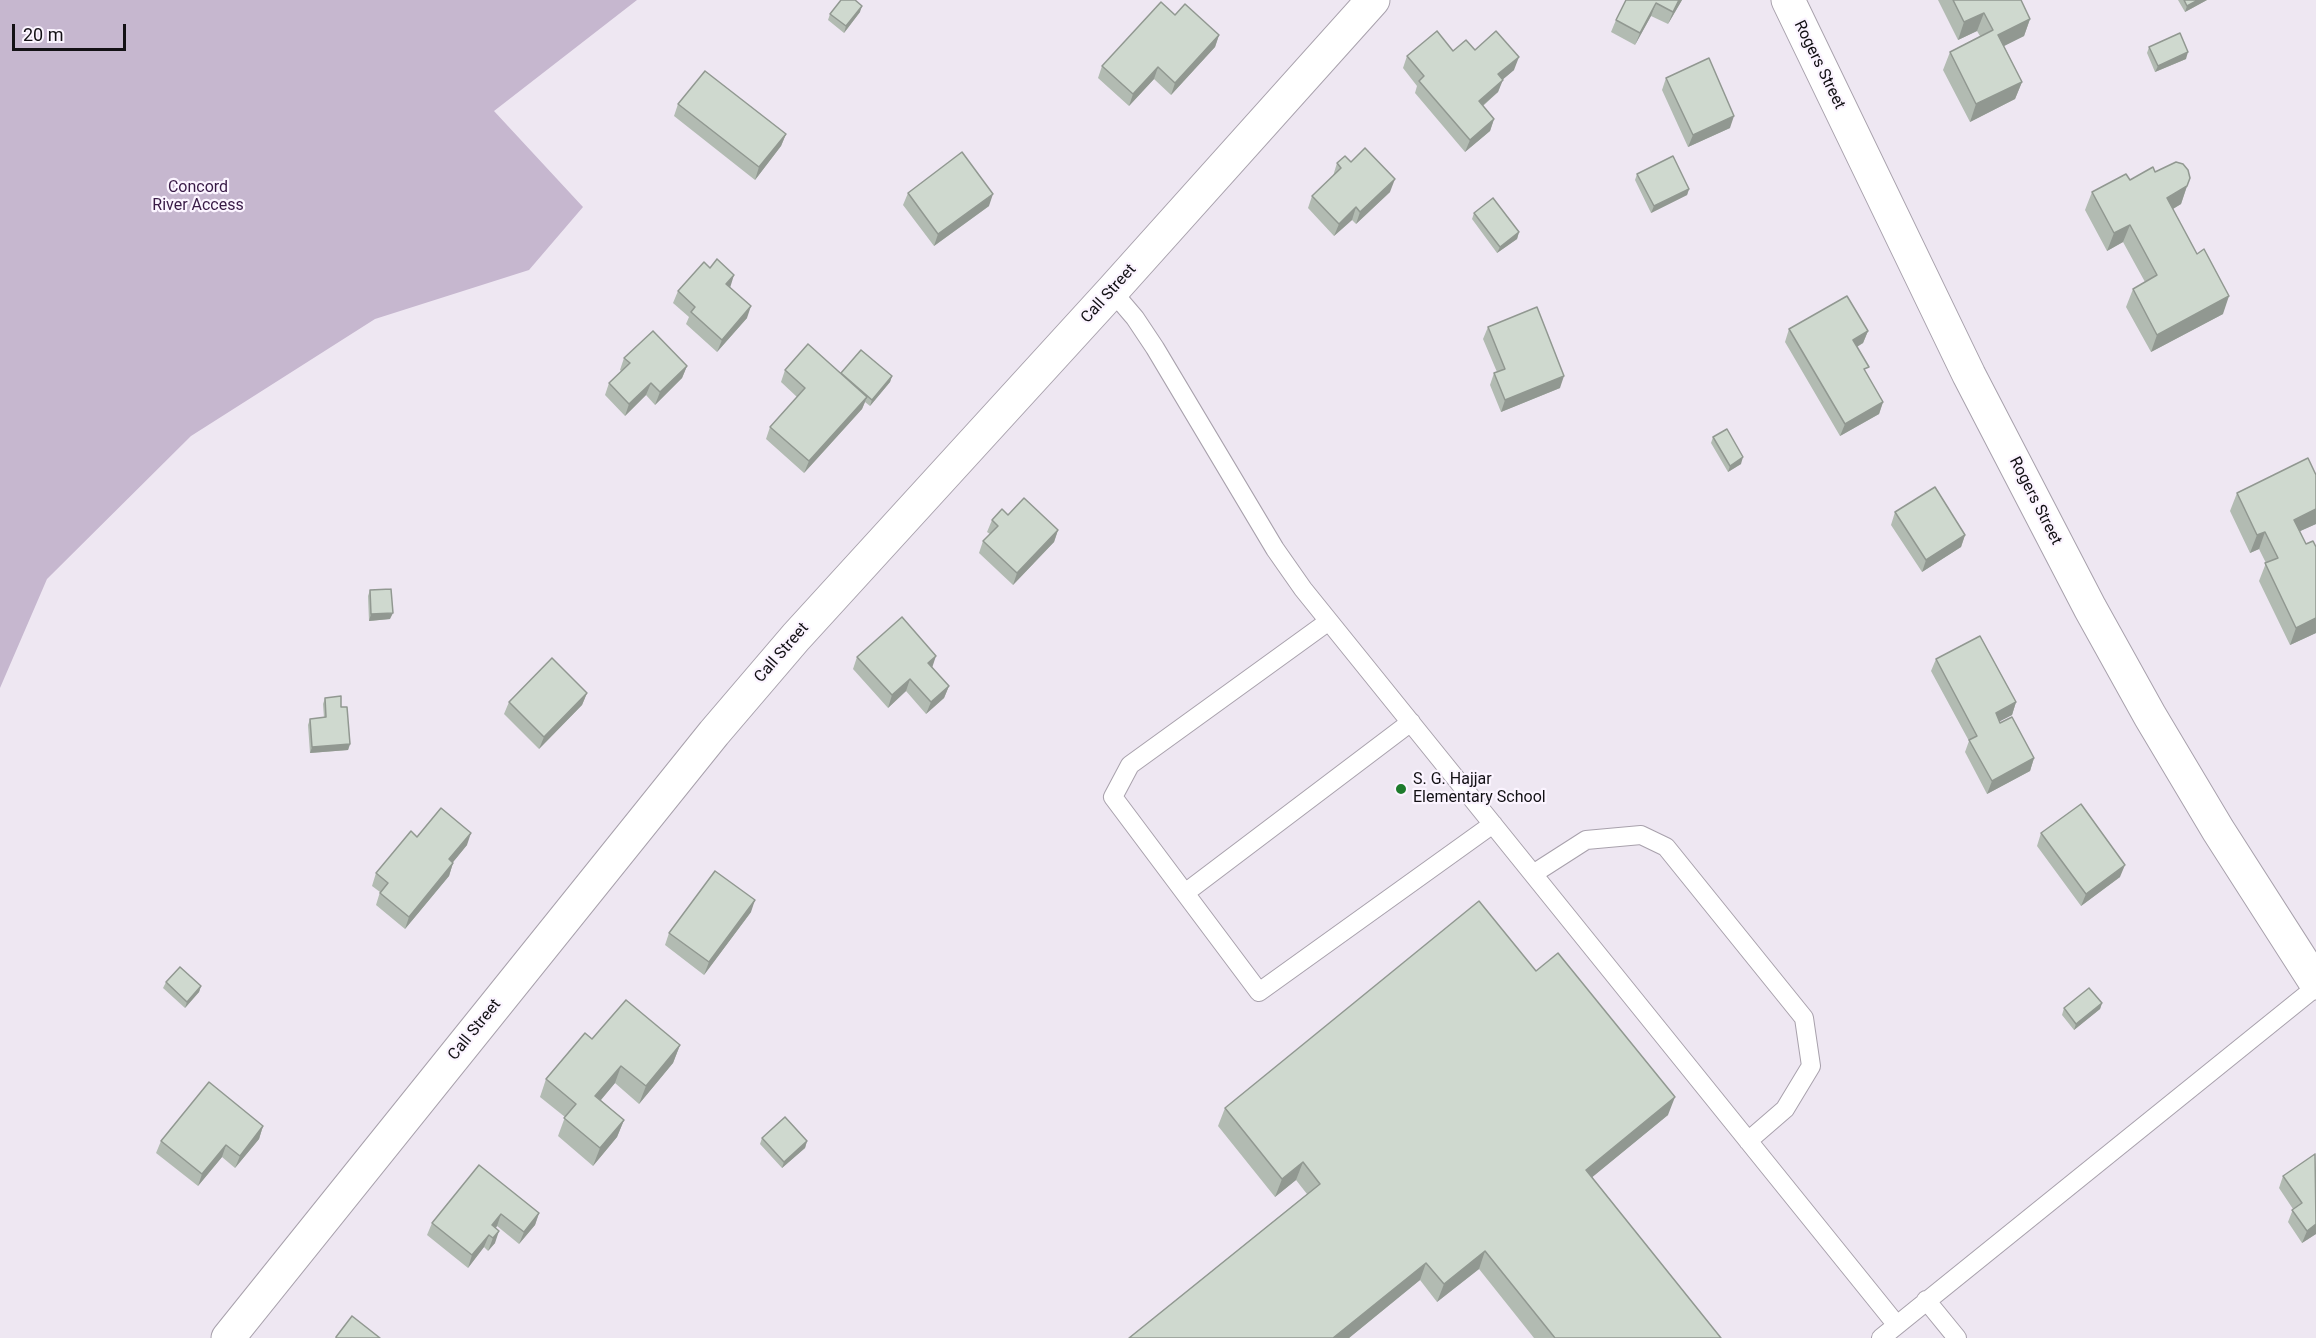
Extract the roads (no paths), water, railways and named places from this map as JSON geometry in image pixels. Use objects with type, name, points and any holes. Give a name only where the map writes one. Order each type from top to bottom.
[{"type":"street","name":"Call Street","points":[[228,1338],[721,725],[804,628],[1112,291],[1373,0]]},
{"type":"street","name":"Rogers Street","points":[[1788,0],[1970,375],[2090,608],[2150,716],[2218,830],[2316,985]]},
{"type":"lane","points":[[1112,291],[1135,318],[1155,348],[1275,549],[1329,621],[1896,1324]]},
{"type":"lane","points":[[1329,621],[1130,765],[1113,797],[1259,992],[1493,824]]},
{"type":"lane","points":[[1185,893],[1410,722]]},
{"type":"lane","points":[[1533,874],[1586,840],[1641,836],[1666,847],[1804,1018],[1811,1066],[1785,1109],[1748,1141]]},
{"type":"lane","points":[[1881,1338],[2316,985]]},
{"type":"lane","points":[[1926,1300],[1957,1338]]},
{"type":"place","name":"S. G. Hajjar Elementary School","points":[[1401,789]]},
{"type":"park label","name":"Concord River Access","points":[[198,197]]}]
